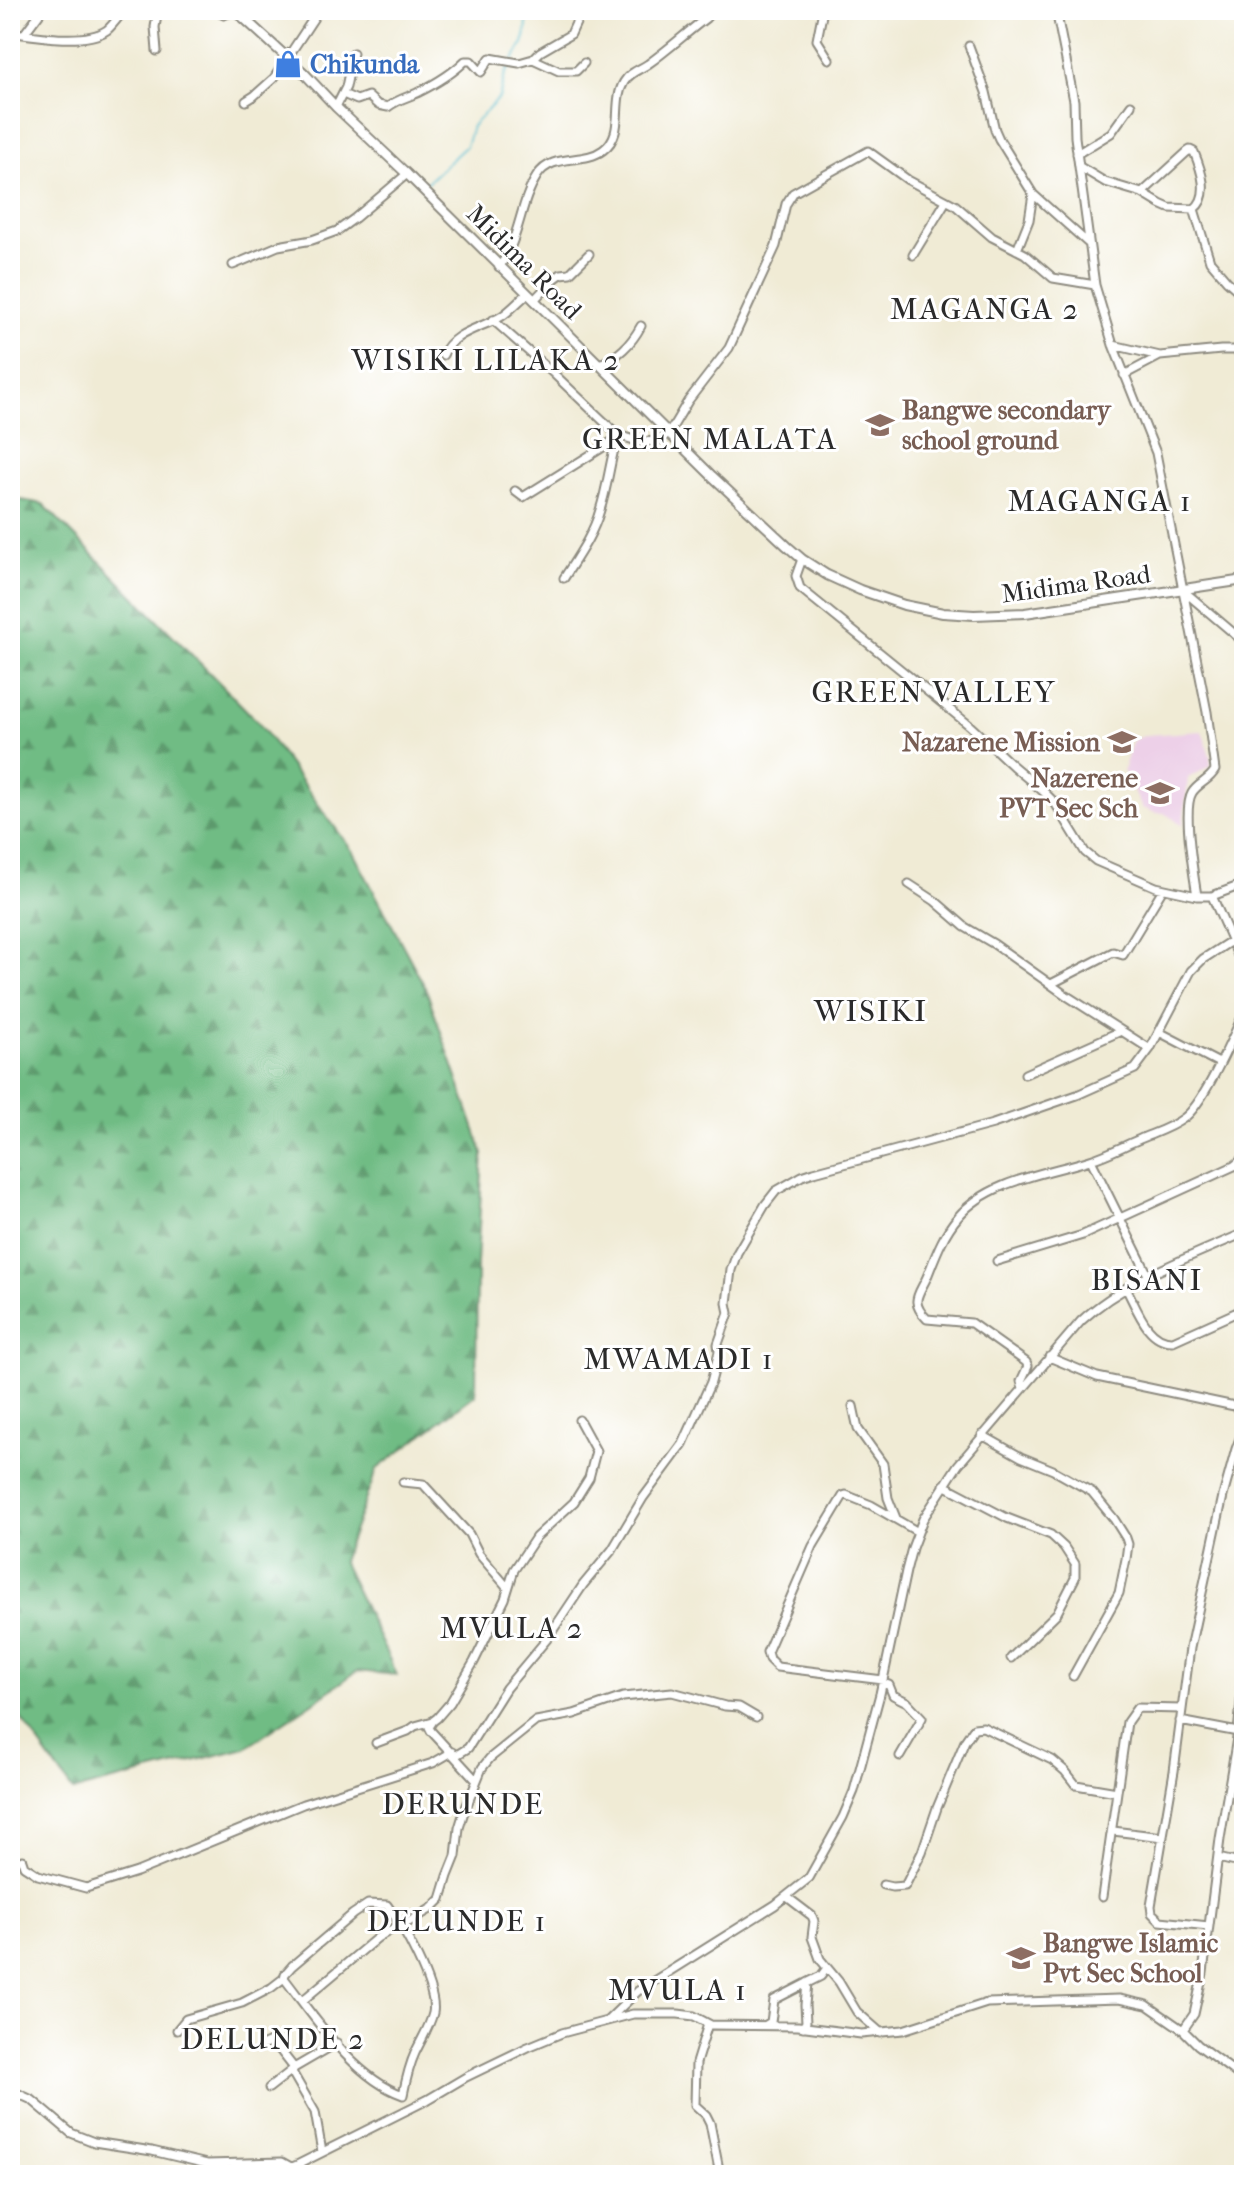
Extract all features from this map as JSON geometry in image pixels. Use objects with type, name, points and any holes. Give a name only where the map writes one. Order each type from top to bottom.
[{"type":"main road","name":"Midima Road","points":[[236,10],[744,506],[802,559],[842,583],[923,610],[961,615],[1025,613],[1244,580]]},
{"type":"street","points":[[24,34],[42,10]]},
{"type":"street","points":[[10,32],[64,38],[95,35],[105,31],[124,10]]},
{"type":"street","points":[[157,51],[155,27],[158,10]]},
{"type":"street","points":[[213,10],[224,15],[236,10]]},
{"type":"street","points":[[246,101],[274,78],[319,10]]},
{"type":"street","points":[[499,267],[511,249],[525,201],[539,173],[552,163],[603,150],[616,130],[620,89],[628,76],[648,64],[713,10]]},
{"type":"street","points":[[823,10],[817,40],[829,59]]},
{"type":"street","points":[[1056,10],[1074,101],[1077,154],[1095,285],[1113,345],[1156,453],[1207,712],[1215,767],[1211,777],[1193,791],[1189,799],[1190,842],[1197,896]]},
{"type":"street","points":[[343,94],[357,100],[368,96],[378,105],[388,107],[400,98],[435,84],[465,61],[471,61],[481,72],[490,58],[519,63],[533,59],[571,34],[576,23]]},
{"type":"street","points":[[969,46],[990,103],[995,130],[1033,194],[1089,244]]},
{"type":"street","points":[[336,107],[343,94],[353,53]]},
{"type":"street","points":[[533,59],[559,71],[576,71],[584,63]]},
{"type":"street","points":[[1077,154],[1111,133],[1131,105]]},
{"type":"street","points":[[1080,167],[1105,182],[1142,193],[1169,208],[1194,209],[1203,200],[1204,190],[1196,154],[1192,150],[1187,152],[1142,193]]},
{"type":"street","points":[[493,320],[554,374],[617,437],[653,442],[669,433],[688,401],[735,337],[778,242],[786,204],[793,193],[868,151],[908,180],[962,210],[998,241],[1017,250],[1053,278],[1095,285]]},
{"type":"street","points":[[233,265],[278,246],[312,240],[337,231],[407,174]]},
{"type":"street","points":[[1017,250],[1029,220],[1033,194]]},
{"type":"street","points":[[913,255],[946,201]]},
{"type":"street","points":[[1194,209],[1210,261],[1244,296]]},
{"type":"street","points":[[443,355],[457,338],[502,315],[561,274],[570,273],[589,254]]},
{"type":"street","points":[[598,364],[609,361],[622,350],[641,326]]},
{"type":"street","points":[[1113,345],[1160,356],[1244,350]]},
{"type":"street","points":[[1124,375],[1160,356]]},
{"type":"street","points":[[515,491],[520,497],[527,495],[617,437]]},
{"type":"street","points":[[564,578],[595,525],[617,437]]},
{"type":"street","points":[[802,559],[796,576],[800,588],[969,725],[1044,792],[1055,803],[1085,852],[1102,865],[1163,889],[1197,896],[1212,896],[1244,884]]},
{"type":"street","points":[[1183,590],[1244,642]]},
{"type":"street","points":[[909,884],[965,927],[1150,1049]]},
{"type":"street","points":[[1051,984],[1113,952],[1123,955],[1163,889]]},
{"type":"street","points":[[1212,896],[1244,969]]},
{"type":"street","points":[[22,1860],[24,1866],[38,1875],[86,1888],[137,1872],[303,1804],[433,1763],[468,1748],[499,1698],[612,1550],[643,1498],[683,1444],[711,1382],[719,1352],[718,1344],[729,1313],[727,1303],[734,1260],[776,1191],[814,1172],[993,1124],[1077,1095],[1135,1069],[1150,1049],[1191,971],[1231,941]]},
{"type":"street","points":[[1023,1388],[1021,1381],[1028,1366],[1026,1362],[971,1323],[927,1319],[918,1308],[916,1296],[950,1227],[975,1202],[1008,1185],[1091,1160],[1185,1118],[1197,1104],[1244,1013]]},
{"type":"street","points":[[1025,1074],[1121,1031]]},
{"type":"street","points":[[1159,1032],[1219,1063]]},
{"type":"street","points":[[997,1261],[1083,1235],[1234,1166],[1244,1158]]},
{"type":"street","points":[[1091,1160],[1149,1277]]},
{"type":"street","points":[[608,2020],[638,1991],[787,1897],[809,1878],[854,1791],[918,1532],[944,1485],[982,1435],[1049,1357],[1104,1301],[1244,1233]]},
{"type":"street","points":[[1126,1288],[1152,1334],[1167,1341],[1244,1309]]},
{"type":"street","points":[[1049,1357],[1097,1377],[1244,1408]]},
{"type":"street","points":[[853,1406],[858,1429],[883,1464],[888,1498],[897,1520]]},
{"type":"street","points":[[476,1780],[429,1727],[455,1696],[491,1628],[512,1573],[536,1537],[570,1507],[589,1478],[596,1451],[579,1420]]},
{"type":"street","points":[[1209,1926],[1160,1921],[1152,1913],[1190,1648],[1223,1496],[1244,1428]]},
{"type":"street","points":[[982,1435],[1092,1492],[1126,1538],[1128,1544],[1119,1593],[1073,1676]]},
{"type":"street","points":[[403,1482],[423,1484],[463,1526],[479,1554],[508,1588]]},
{"type":"street","points":[[944,1485],[1007,1518],[1051,1535],[1075,1564],[1075,1578],[1057,1613],[1011,1658]]},
{"type":"street","points":[[900,1756],[922,1718],[906,1700],[893,1695],[889,1685],[777,1667],[767,1652],[813,1546],[843,1496],[871,1505],[918,1532]]},
{"type":"street","points":[[1183,2030],[1192,2019],[1198,2003],[1244,1672]]},
{"type":"street","points":[[302,2001],[377,1938],[432,1908],[441,1899],[456,1856],[459,1828],[482,1768],[536,1721],[574,1714],[623,1697],[672,1692],[739,1707],[756,1717]]},
{"type":"street","points":[[1102,1897],[1125,1727],[1132,1712],[1143,1706],[1182,1709]]},
{"type":"street","points":[[376,1743],[433,1721]]},
{"type":"street","points":[[1180,1721],[1238,1732]]},
{"type":"street","points":[[883,1885],[905,1886],[922,1852],[965,1741],[974,1728],[983,1727],[1044,1756],[1065,1771],[1078,1786],[1117,1792]]},
{"type":"street","points":[[1113,1831],[1163,1837]]},
{"type":"street","points":[[1218,1858],[1244,1864]]},
{"type":"street","points":[[787,1897],[812,1916],[814,1945],[820,1959],[839,1982],[857,2012],[881,2033]]},
{"type":"street","points":[[177,2030],[186,2019],[242,2003],[271,1988],[284,1978],[292,1966],[365,1905],[387,1905],[402,1925],[431,1991],[433,2012],[410,2066],[403,2095]]},
{"type":"street","points":[[766,2026],[771,2022],[774,2000],[821,1976],[827,1968]]},
{"type":"street","points":[[284,1978],[360,2068],[403,2095],[410,2108]]},
{"type":"street","points":[[803,2027],[806,2022],[807,1983]]},
{"type":"street","points":[[272,2175],[528,2047],[562,2033],[633,2014],[678,2014],[694,2016],[708,2024],[803,2027],[856,2034],[903,2030],[987,2003],[1119,1999],[1147,2005],[1244,2079]]},
{"type":"street","points":[[708,2024],[696,2063],[695,2105],[710,2123],[720,2175]]},
{"type":"street","points":[[264,2045],[273,2041],[293,2069],[315,2112],[322,2152]]},
{"type":"street","points":[[269,2088],[293,2069],[337,2043]]},
{"type":"street","points":[[10,2090],[32,2100],[71,2133],[94,2142],[207,2164],[282,2162],[294,2166],[303,2175]]},
{"type":"shaded area","name":"Nazerene PVT Sec Sch","points":[[1202,731],[1211,766],[1188,778],[1183,825],[1164,813],[1142,808],[1123,770],[1133,740],[1147,735]]},
{"type":"green space","points":[[10,498],[43,504],[258,722],[353,852],[426,989],[483,1153],[477,1263],[476,1394],[377,1469],[342,1561],[397,1675],[357,1671],[245,1748],[73,1791],[10,1703]]},
{"type":"waterway","points":[[513,60],[525,36],[526,10]]},
{"type":"waterway","points":[[424,185],[466,146],[472,126],[499,98],[510,66]]},
{"type":"place","name":"Chikunda","points":[[288,64]]},
{"type":"place","name":"Bangwe secondary school ground","points":[[880,425]]},
{"type":"place","name":"Nazarene Mission","points":[[1122,742]]},
{"type":"place","name":"Nazerene PVT Sec Sch","points":[[1160,793]]},
{"type":"place","name":"Bangwe Islamic Pvt Sec School","points":[[1021,1958]]},
{"type":"district","name":"MAGANGA 2","points":[[985,309]]},
{"type":"district","name":"WISIKI LILAKA 2","points":[[486,360]]},
{"type":"district","name":"GREEN MALATA","points":[[710,439]]},
{"type":"district","name":"MAGANGA 1","points":[[1100,501]]},
{"type":"district","name":"GREEN VALLEY","points":[[934,692]]},
{"type":"district","name":"WISIKI","points":[[871,1011]]},
{"type":"district","name":"BISANI","points":[[1147,1280]]},
{"type":"district","name":"MWAMADI 1","points":[[679,1359]]},
{"type":"district","name":"MVULA 2","points":[[512,1628]]},
{"type":"district","name":"DERUNDE","points":[[463,1804]]},
{"type":"district","name":"DELUNDE 1","points":[[457,1921]]},
{"type":"district","name":"MVULA 1","points":[[678,1990]]},
{"type":"district","name":"DELUNDE 2","points":[[273,2039]]}]
